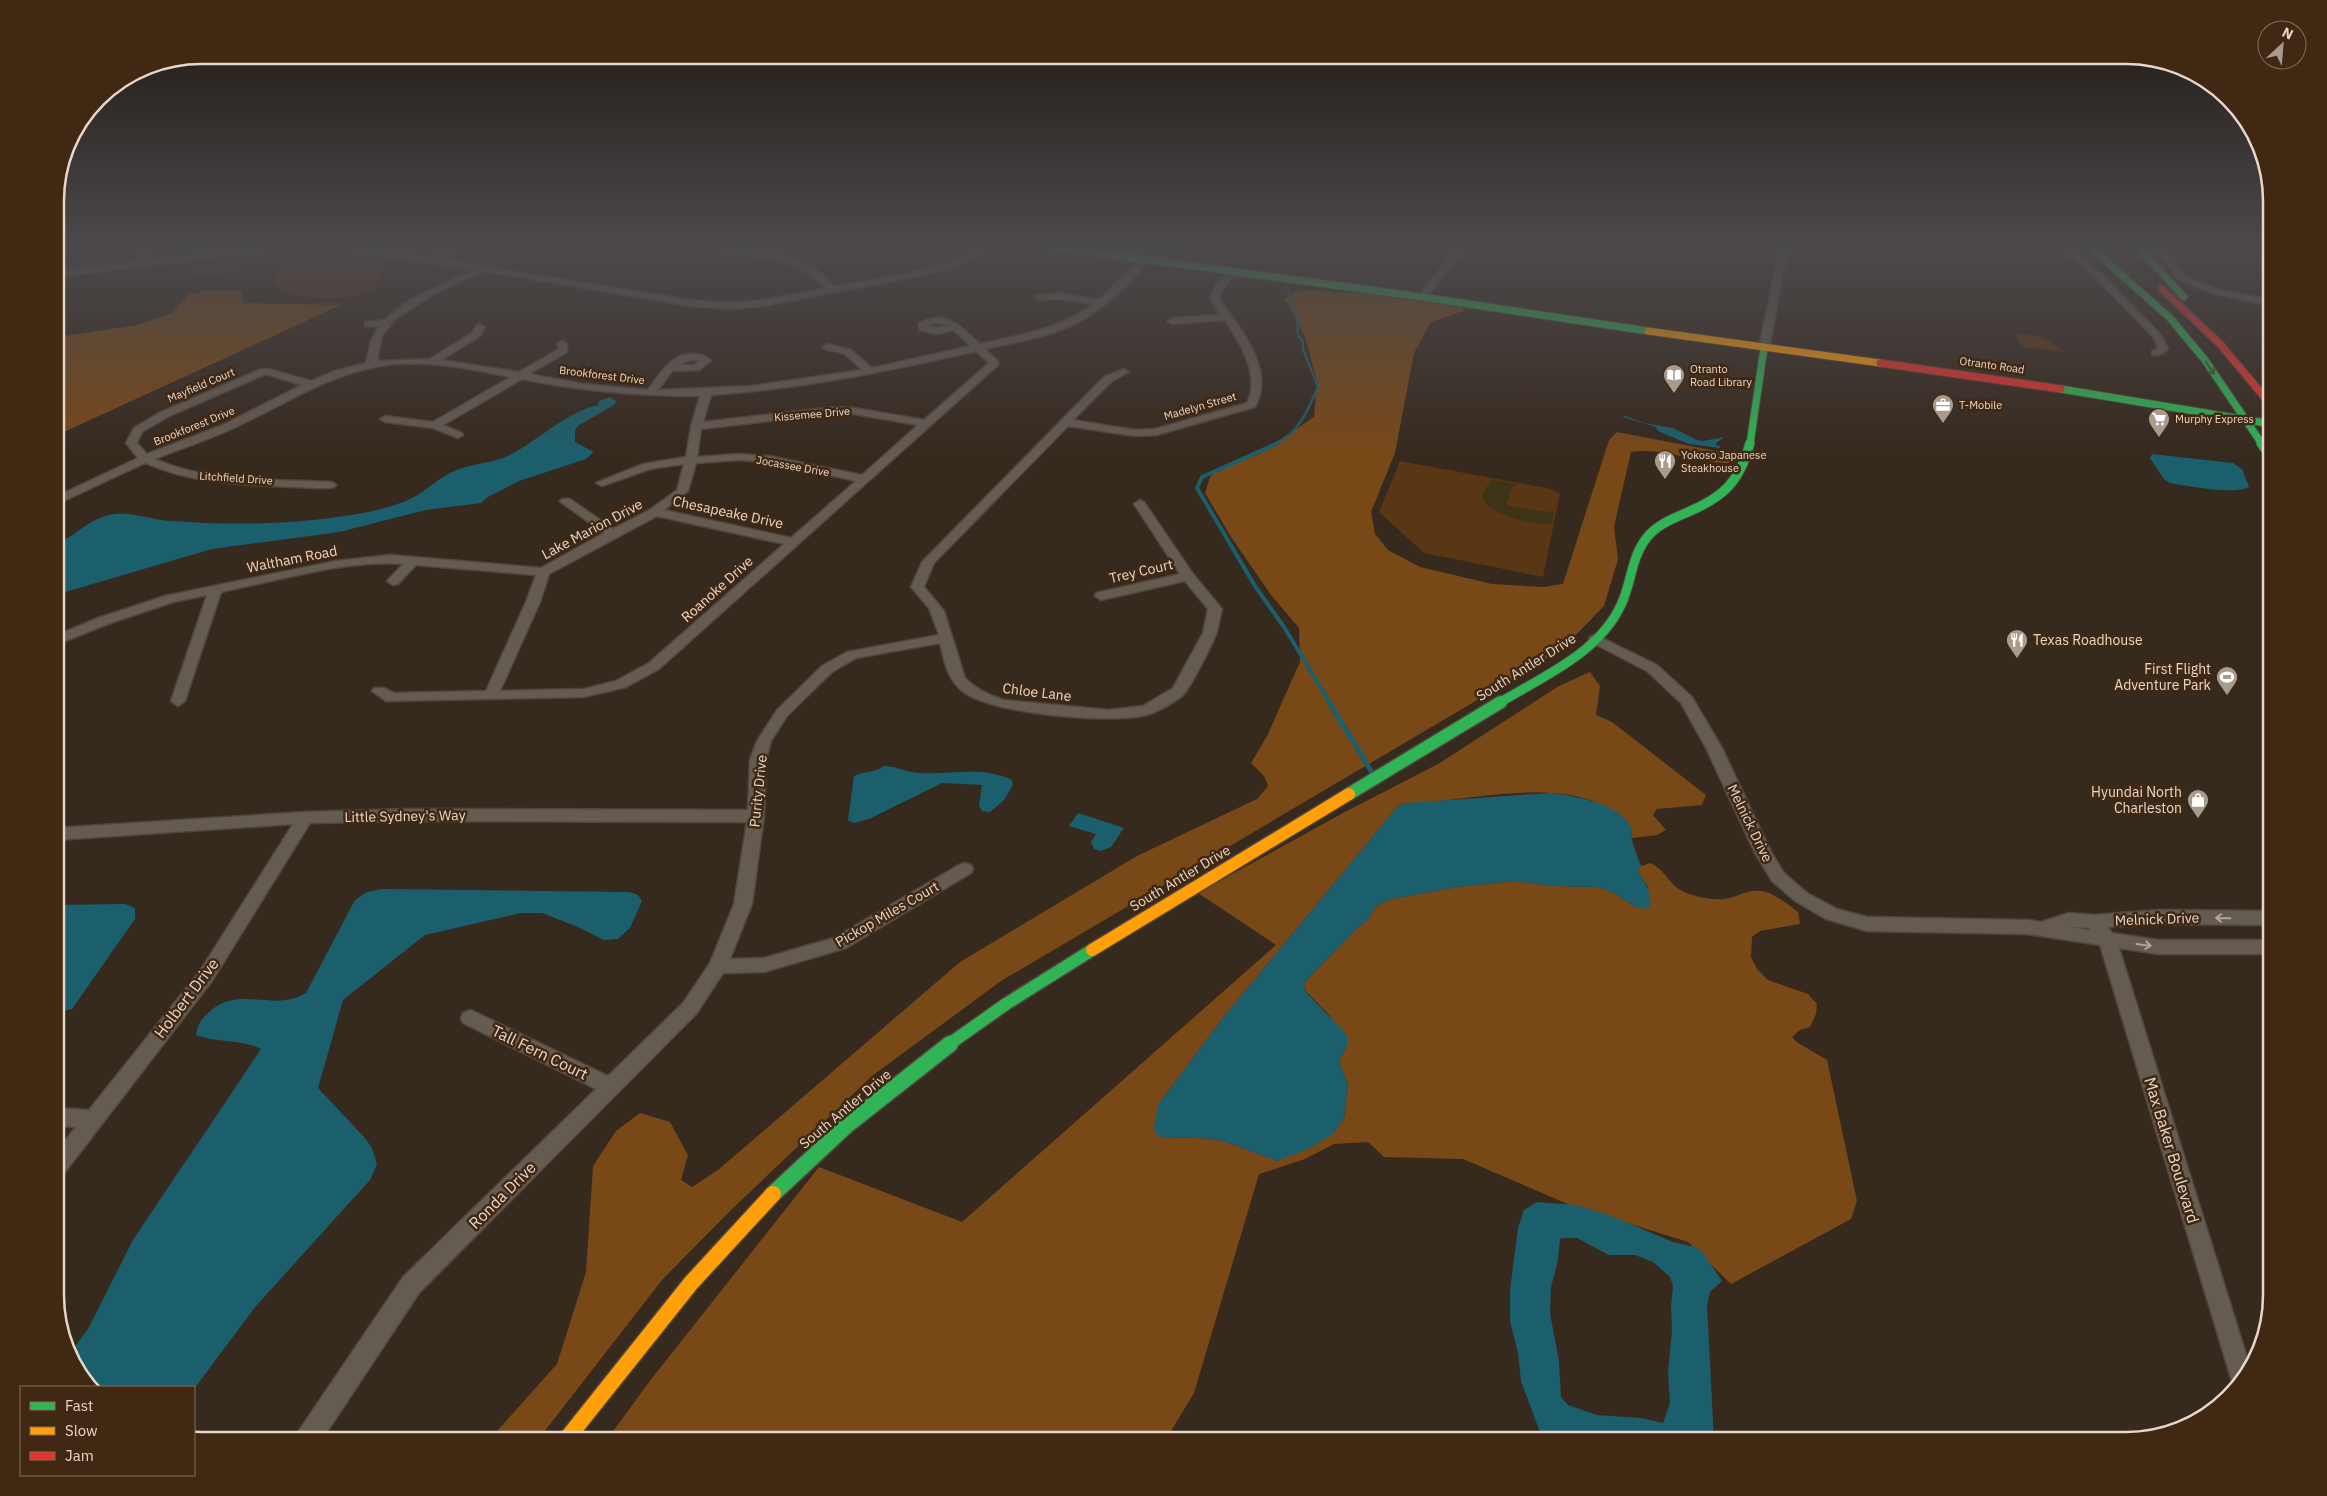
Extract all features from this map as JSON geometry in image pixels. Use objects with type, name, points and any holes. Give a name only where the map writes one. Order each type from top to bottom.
[{"type":"main road","name":"Otranto Road","points":[[1555,317],[1764,348],[1997,378],[2263,422]]},
{"type":"main road","points":[[2169,317],[2205,360],[2263,445]]},
{"type":"main road","points":[[2195,317],[2243,366],[2263,394]]},
{"type":"main road","points":[[2202,317],[2216,338]]},
{"type":"main road","name":"South Antler Drive","points":[[572,1432],[646,1335],[733,1234],[785,1181],[858,1114],[937,1053],[1022,992],[1578,655],[1596,639],[1618,613],[1643,542],[1656,528],[1673,517],[1717,499],[1733,486],[1743,468],[1751,438],[1764,348]]},
{"type":"street","points":[[371,365],[374,349],[382,329],[395,317]]},
{"type":"street","name":"Brookforest Drive","points":[[64,498],[146,459],[240,422],[312,385],[371,365],[406,360],[434,360],[574,386],[651,393],[706,394],[773,388],[868,370],[1050,331],[1082,317]]},
{"type":"street","points":[[1172,321],[1227,317]]},
{"type":"street","name":"Madelyn Street","points":[[1065,422],[1135,434],[1156,432],[1251,405],[1257,392],[1256,379],[1243,339],[1227,317]]},
{"type":"street","points":[[1764,348],[1770,317]]},
{"type":"street","points":[[2139,317],[2158,336],[2163,349],[2155,353]]},
{"type":"street","points":[[368,324],[387,323]]},
{"type":"street","points":[[434,360],[477,334],[480,327]]},
{"type":"street","points":[[955,327],[978,347]]},
{"type":"street","points":[[435,425],[564,350],[562,344]]},
{"type":"street","points":[[828,347],[848,352],[868,370]]},
{"type":"street","name":"Roanoke Drive","points":[[379,691],[391,698],[584,693],[621,684],[654,666],[996,362],[978,347]]},
{"type":"street","points":[[651,393],[670,368]]},
{"type":"street","name":"Mayfield Court","points":[[146,459],[131,443],[133,436],[138,430],[163,415],[265,371],[312,385]]},
{"type":"street","name":"Chloe Lane","points":[[1124,372],[1108,380],[928,562],[917,587],[936,610],[946,638],[955,674],[966,687],[985,699],[1002,704],[1109,715],[1147,710],[1179,691],[1210,633],[1215,609],[1188,576],[1140,504]]},
{"type":"street","name":"Lake Marion Drive","points":[[491,696],[534,602],[543,572],[655,512],[682,491],[691,461],[696,426],[706,394]]},
{"type":"street","name":"Kissemee Drive","points":[[696,426],[836,410],[854,410],[928,424]]},
{"type":"street","points":[[384,419],[435,425],[458,435]]},
{"type":"street","name":"Jocassee Drive","points":[[602,483],[647,466],[668,462],[738,458],[769,460],[864,479]]},
{"type":"street","name":"Litchfield Drive","points":[[146,459],[170,470],[200,477],[330,485]]},
{"type":"street","points":[[566,500],[613,534]]},
{"type":"street","name":"Chesapeake Drive","points":[[655,512],[794,542]]},
{"type":"street","name":"Waltham Road","points":[[64,637],[103,621],[170,599],[216,588],[336,565],[390,559],[543,572]]},
{"type":"street","points":[[393,580],[413,561]]},
{"type":"street","name":"Trey Court","points":[[1101,596],[1188,576]]},
{"type":"street","points":[[178,701],[216,588]]},
{"type":"street","name":"Purity Drive","points":[[718,966],[742,904],[756,816],[758,760],[764,741],[782,713],[827,669],[852,655],[946,638]]},
{"type":"street","name":"Melnick Drive","points":[[1596,639],[1652,668],[1687,700],[1714,748],[1763,853],[1778,877],[1801,897],[1832,914],[1867,924],[2044,928],[2158,947],[2263,947]]},
{"type":"street","name":"Little Sydney's Way","points":[[64,833],[305,818],[410,815],[756,816]]},
{"type":"street","name":"Holbert Drive","points":[[64,1157],[206,976],[305,818]]},
{"type":"street","name":"Pickop Miles Court","points":[[718,966],[764,965],[840,944],[965,869]]},
{"type":"street","name":"Melnick Drive","points":[[2044,928],[2069,920],[2094,922],[2159,917],[2263,918]]},
{"type":"street","name":"Max Baker Boulevard","points":[[2094,922],[2107,940],[2240,1371]]},
{"type":"street","name":"Ronda Drive","points":[[313,1432],[411,1285],[690,1008],[718,966]]},
{"type":"street","name":"Tall Fern Court","points":[[470,1018],[611,1087]]},
{"type":"street","points":[[64,1117],[92,1119]]},
{"type":"shaded area","points":[[162,317],[315,317],[64,432],[64,337],[137,325]]},
{"type":"shaded area","points":[[1294,317],[1447,317],[1431,322],[1414,353],[1395,453],[1371,512],[1375,534],[1388,550],[1420,567],[1492,584],[1543,587],[1563,584],[1609,440],[1617,432],[1732,454],[1729,463],[1717,463],[1655,452],[1631,452],[1614,527],[1618,559],[1604,606],[1568,643],[1535,666],[1001,981],[872,1076],[730,1211],[662,1280],[544,1432],[496,1432],[557,1364],[586,1272],[593,1166],[616,1131],[640,1113],[670,1122],[688,1155],[681,1180],[692,1187],[718,1170],[960,962],[1137,856],[1257,799],[1268,786],[1264,776],[1251,763],[1267,736],[1300,662],[1299,628],[1271,595],[1231,537],[1205,493],[1210,477],[1218,468],[1257,455],[1314,417],[1317,381],[1305,337]]},
{"type":"shaded area","points":[[2014,333],[2037,336],[2051,342],[2063,352],[2022,347]]},
{"type":"shaded area","points":[[1400,461],[1552,489],[1560,494],[1543,577],[1424,553],[1379,512]]},
{"type":"shaded area","points":[[1590,672],[1600,686],[1596,715],[1612,722],[1706,795],[1702,805],[1657,809],[1653,815],[1666,830],[1657,835],[1632,838],[1631,828],[1611,810],[1586,799],[1557,793],[1495,795],[1407,803],[1398,806],[1222,1019],[1158,1105],[1159,1137],[1201,1138],[1224,1141],[1277,1161],[1334,1133],[1344,1118],[1348,1084],[1339,1061],[1347,1046],[1329,1015],[1305,990],[1304,983],[1358,927],[1367,921],[1376,906],[1391,899],[1457,887],[1513,881],[1555,886],[1598,887],[1612,892],[1636,907],[1648,887],[1637,870],[1641,866],[1651,863],[1679,889],[1693,895],[1720,899],[1752,891],[1761,891],[1776,896],[1798,912],[1800,924],[1760,931],[1752,937],[1751,957],[1757,969],[1768,980],[1808,994],[1817,1004],[1816,1014],[1810,1027],[1800,1030],[1792,1037],[1798,1043],[1827,1060],[1857,1201],[1851,1219],[1731,1284],[1688,1242],[1570,1205],[1463,1159],[1384,1157],[1368,1142],[1334,1144],[1305,1159],[1259,1174],[1194,1393],[1170,1432],[613,1432],[649,1382],[819,1167],[962,1222],[1276,945],[1198,893],[1343,813],[1438,764],[1559,686]]},
{"type":"sand","points":[[1493,480],[1519,484],[1512,487],[1507,503],[1509,506],[1545,512],[1554,511],[1552,524],[1515,519],[1491,508],[1485,500],[1485,491]]},
{"type":"water","points":[[610,397],[616,401],[614,405],[579,425],[575,430],[575,442],[594,452],[586,459],[519,481],[488,497],[481,503],[426,510],[339,532],[212,549],[64,592],[64,540],[106,516],[122,514],[171,521],[258,523],[323,519],[354,515],[390,507],[414,497],[452,472],[510,455],[564,420],[598,405],[599,401]]},
{"type":"water","points":[[1623,415],[1644,423],[1673,428],[1697,440],[1703,441],[1724,437],[1715,444],[1720,448],[1689,444],[1658,431],[1656,427],[1623,417]]},
{"type":"water","points":[[2152,454],[2233,463],[2242,469],[2249,487],[2222,490],[2170,483],[2164,479],[2150,458]]},
{"type":"water","points":[[884,766],[924,773],[987,773],[1000,775],[1012,780],[1013,785],[1004,800],[990,812],[982,811],[979,806],[982,785],[942,783],[869,819],[854,823],[848,820],[854,776]]},
{"type":"water","points":[[1549,793],[1582,798],[1607,806],[1626,819],[1632,830],[1633,843],[1641,866],[1637,870],[1649,892],[1650,907],[1644,909],[1636,907],[1612,892],[1598,887],[1555,886],[1513,881],[1457,887],[1391,899],[1376,906],[1367,921],[1358,927],[1304,983],[1305,991],[1347,1035],[1347,1046],[1339,1061],[1348,1084],[1344,1118],[1334,1133],[1310,1148],[1277,1161],[1224,1141],[1201,1138],[1159,1137],[1154,1129],[1158,1105],[1222,1019],[1398,806],[1407,803]]},
{"type":"water","points":[[1078,813],[1124,828],[1111,847],[1101,851],[1094,849],[1091,842],[1096,834],[1069,826]]},
{"type":"water","points":[[382,889],[629,892],[638,895],[642,901],[630,928],[618,939],[604,940],[578,927],[542,913],[521,913],[425,935],[343,1000],[318,1088],[372,1148],[377,1164],[370,1180],[256,1306],[195,1388],[195,1386],[98,1386],[82,1364],[74,1348],[88,1329],[133,1240],[261,1049],[246,1044],[196,1035],[200,1022],[209,1012],[221,1004],[232,1000],[282,1000],[306,993],[355,900],[367,892]]},
{"type":"water","points":[[125,904],[135,908],[135,919],[72,1009],[64,1011],[64,905]]},
{"type":"water","points":[[1537,1202],[1576,1205],[1609,1215],[1673,1242],[1696,1247],[1704,1254],[1722,1281],[1710,1292],[1707,1305],[1714,1432],[1540,1432],[1521,1381],[1518,1353],[1510,1321],[1510,1290],[1518,1228],[1524,1210]],"holes":[[[1577,1238],[1609,1255],[1635,1255],[1653,1262],[1670,1277],[1673,1286],[1671,1306],[1672,1331],[1668,1372],[1670,1403],[1663,1423],[1641,1418],[1597,1415],[1568,1405],[1561,1397],[1559,1361],[1550,1313],[1551,1287],[1558,1260],[1560,1239]]]},
{"type":"waterway","points":[[1275,444],[1297,427],[1318,387],[1303,349],[1303,341],[1298,336],[1297,317]]},
{"type":"waterway","points":[[1278,443],[1202,477],[1197,488],[1255,586],[1284,627],[1330,703]]},
{"type":"waterway","points":[[1329,702],[1371,771]]},
{"type":"traffic: fast","points":[[1554,317],[1648,331]]},
{"type":"traffic: fast","points":[[2169,317],[2205,360],[2263,446]]},
{"type":"traffic: fast","points":[[1349,794],[1578,655],[1605,629],[1617,614],[1625,596],[1636,556],[1649,535],[1663,523],[1707,504],[1725,492],[1738,476],[1752,436],[1764,348]]},
{"type":"traffic: fast","points":[[2061,389],[2263,423]]},
{"type":"traffic: fast","points":[[773,1194],[847,1125],[925,1062],[1006,1004],[1092,950]]},
{"type":"traffic: slow","points":[[1648,331],[1880,363]]},
{"type":"traffic: slow","points":[[1092,950],[1349,794]]},
{"type":"traffic: slow","points":[[572,1432],[691,1283],[773,1194]]},
{"type":"traffic: jam","points":[[2191,317],[2220,344],[2263,395]]},
{"type":"traffic: jam","points":[[1880,363],[2061,389]]},
{"type":"place","name":"Otranto Road Library","points":[[1674,394]]},
{"type":"place","name":"T-Mobile","points":[[1943,424]]},
{"type":"place","name":"Murphy Express","points":[[2159,438]]},
{"type":"place","name":"Yokoso Japanese Steakhouse","points":[[1665,480]]},
{"type":"place","name":"Texas Roadhouse","points":[[2017,659]]},
{"type":"place","name":"First Flight Adventure Park","points":[[2227,696]]},
{"type":"place","name":"Hyundai North Charleston","points":[[2198,819]]}]
